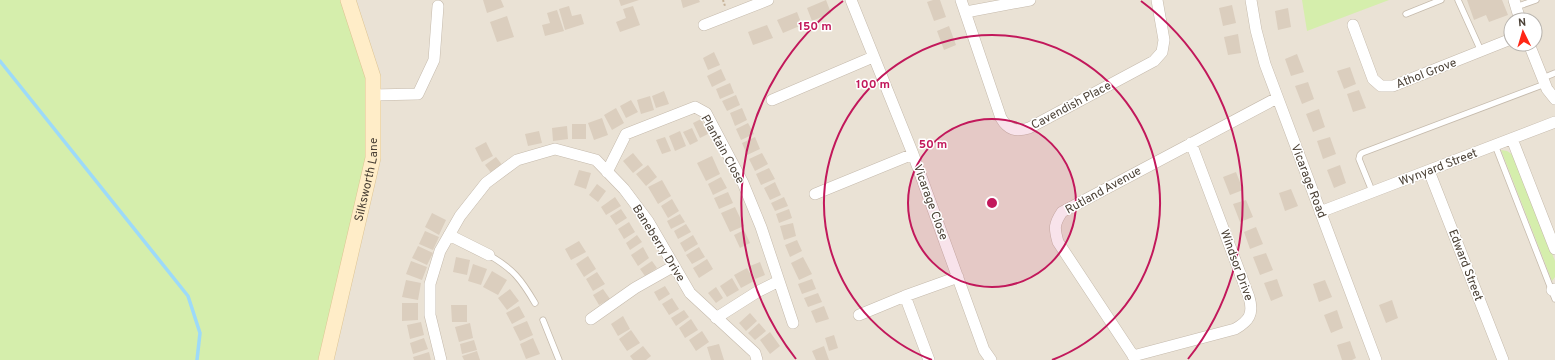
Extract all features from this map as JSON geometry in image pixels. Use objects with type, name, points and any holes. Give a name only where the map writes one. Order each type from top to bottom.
[{"type":"street","name":"Silksworth Lane","points":[[326,360],[373,158],[373,77],[348,0]]},
{"type":"street","points":[[704,25],[768,0]]},
{"type":"street","name":"Vicarage Close","points":[[851,0],[873,57],[914,154],[984,350],[991,360]]},
{"type":"street","name":"Cavendish Place","points":[[961,0],[1001,118],[1005,125],[1012,130],[1021,131],[1036,125],[1154,61],[1162,52],[1164,40],[1157,0]]},
{"type":"street","points":[[966,12],[1030,0]]},
{"type":"street","name":"Vicarage Road","points":[[1251,0],[1256,30],[1265,64],[1376,360]]},
{"type":"street","points":[[373,95],[418,94],[434,60],[438,6]]},
{"type":"street","name":"Athol Grove","points":[[1353,25],[1373,79],[1381,86],[1393,86],[1503,43]]},
{"type":"street","points":[[1532,52],[1547,89],[1555,99]]},
{"type":"street","points":[[772,100],[873,57]]},
{"type":"street","name":"Rutland Avenue","points":[[1134,358],[1058,242],[1055,230],[1056,220],[1062,212],[1277,98]]},
{"type":"street","name":"Plantain Close","points":[[607,172],[626,134],[696,107],[706,113],[743,183],[761,228],[793,323]]},
{"type":"street","name":"Wynyard Street","points":[[1320,212],[1555,122]]},
{"type":"street","points":[[1512,139],[1555,249]]},
{"type":"street","name":"Windsor Drive","points":[[1134,358],[1235,329],[1245,323],[1251,313],[1250,298],[1191,143]]},
{"type":"street","name":"Baneberry Drive","points":[[441,360],[430,315],[430,284],[440,251],[460,216],[486,183],[517,160],[555,149],[596,160],[624,189],[648,221],[690,293],[755,353],[757,360]]},
{"type":"street","points":[[815,194],[914,154]]},
{"type":"street","name":"Edward Street","points":[[1429,171],[1503,360]]},
{"type":"street","points":[[449,235],[489,255]]},
{"type":"street","points":[[591,319],[635,288],[674,266]]},
{"type":"street","points":[[859,315],[905,296],[958,277]]},
{"type":"street","points":[[716,318],[757,292],[779,281]]},
{"type":"street","points":[[905,296],[929,360]]},
{"type":"lane","points":[[1406,14],[1441,0]]},
{"type":"lane","points":[[1458,0],[1481,51]]},
{"type":"lane","points":[[1515,4],[1536,0]]},
{"type":"lane","points":[[1372,191],[1359,159],[1362,153],[1544,81],[1555,73]]},
{"type":"lane","points":[[1495,145],[1554,292]]},
{"type":"lane","points":[[489,255],[506,265],[523,282],[535,303]]},
{"type":"lane","points":[[543,320],[559,360]]},
{"type":"shaded area","points":[[348,0],[1555,0],[1555,360],[326,360]]},
{"type":"green space","points":[[0,0],[348,0],[373,77],[373,158],[326,360],[0,360]]},
{"type":"green space","points":[[1302,0],[1389,0],[1307,31]]},
{"type":"green space","points":[[1501,150],[1507,151],[1513,155],[1555,261],[1555,277],[1552,281]]},
{"type":"building","points":[[483,0],[501,0],[504,7],[487,13]]},
{"type":"building","points":[[619,0],[639,0],[621,6]]},
{"type":"building","points":[[681,0],[699,0],[700,2],[683,8]]},
{"type":"building","points":[[826,0],[831,13],[812,21],[807,8]]},
{"type":"building","points":[[940,0],[946,17],[934,21],[927,2]]},
{"type":"building","points":[[1467,0],[1502,0],[1507,12],[1503,12],[1503,17],[1489,22],[1486,15],[1474,20]]},
{"type":"building","points":[[1232,5],[1236,23],[1223,26],[1219,8]]},
{"type":"building","points":[[569,6],[572,16],[581,14],[584,24],[565,30],[559,9]]},
{"type":"building","points":[[633,6],[640,25],[620,32],[616,22],[626,18],[623,9]]},
{"type":"building","points":[[1288,8],[1291,27],[1278,30],[1275,11]]},
{"type":"building","points":[[557,10],[564,31],[545,36],[542,25],[550,23],[547,13]]},
{"type":"building","points":[[797,12],[802,25],[783,33],[777,20]]},
{"type":"building","points":[[507,16],[514,37],[497,42],[490,22]]},
{"type":"building","points":[[767,25],[773,38],[753,45],[748,32]]},
{"type":"building","points":[[949,26],[956,45],[944,50],[937,31]]},
{"type":"building","points":[[1238,34],[1241,53],[1228,55],[1224,37]]},
{"type":"building","points":[[714,52],[720,65],[708,70],[703,58]]},
{"type":"building","points":[[1297,54],[1304,72],[1291,76],[1285,59]]},
{"type":"building","points":[[1350,67],[1356,84],[1344,89],[1337,71]]},
{"type":"building","points":[[721,69],[726,80],[712,87],[707,76]]},
{"type":"building","points":[[1308,82],[1314,99],[1302,104],[1295,86]]},
{"type":"building","points":[[730,83],[734,93],[720,99],[716,89]]},
{"type":"building","points":[[1359,90],[1366,108],[1353,112],[1347,94]]},
{"type":"building","points":[[664,91],[669,104],[656,108],[652,96]]},
{"type":"building","points":[[736,95],[740,105],[727,111],[722,101]]},
{"type":"building","points":[[650,96],[654,110],[641,114],[637,100]]},
{"type":"building","points":[[631,100],[638,112],[626,118],[620,106]]},
{"type":"building","points":[[616,108],[624,123],[612,130],[604,115]]},
{"type":"building","points":[[742,108],[747,120],[735,126],[730,113]]},
{"type":"building","points":[[1319,109],[1325,127],[1313,132],[1306,114]]},
{"type":"building","points":[[602,118],[608,135],[594,140],[588,123]]},
{"type":"building","points":[[701,119],[708,134],[700,138],[693,123]]},
{"type":"building","points":[[748,123],[754,134],[741,140],[736,129]]},
{"type":"building","points":[[572,124],[586,124],[586,139],[572,139]]},
{"type":"building","points":[[567,126],[568,139],[553,141],[552,128]]},
{"type":"building","points":[[692,128],[698,141],[690,145],[683,132]]},
{"type":"building","points":[[539,131],[542,143],[528,146],[525,134]]},
{"type":"building","points":[[680,131],[686,146],[675,151],[669,136]]},
{"type":"building","points":[[665,137],[671,151],[662,154],[656,140]]},
{"type":"building","points":[[755,137],[760,149],[747,155],[742,143]]},
{"type":"building","points":[[1330,137],[1336,154],[1323,159],[1317,141]]},
{"type":"building","points":[[486,142],[493,156],[482,162],[475,148]]},
{"type":"building","points":[[633,153],[643,165],[633,173],[623,161]]},
{"type":"building","points":[[762,153],[768,164],[755,171],[749,159]]},
{"type":"building","points":[[712,156],[720,174],[706,181],[697,163]]},
{"type":"building","points":[[496,157],[503,166],[492,174],[485,165]]},
{"type":"building","points":[[648,165],[657,177],[646,186],[636,174]]},
{"type":"building","points":[[1340,165],[1346,183],[1334,188],[1327,170]]},
{"type":"building","points":[[769,168],[775,179],[761,185],[756,174]]},
{"type":"building","points":[[579,170],[591,173],[586,189],[574,185]]},
{"type":"building","points":[[1236,172],[1243,190],[1230,195],[1223,177]]},
{"type":"building","points":[[721,177],[727,188],[713,195],[708,184]]},
{"type":"building","points":[[662,180],[671,196],[658,204],[648,187]]},
{"type":"building","points":[[775,182],[781,195],[770,200],[764,188]]},
{"type":"building","points":[[597,184],[606,191],[598,202],[589,195]]},
{"type":"building","points":[[1291,189],[1298,206],[1285,211],[1279,193]]},
{"type":"building","points":[[728,192],[733,203],[719,209],[714,198]]},
{"type":"building","points":[[615,197],[621,206],[606,215],[601,207]]},
{"type":"building","points":[[784,197],[788,206],[775,211],[771,203]]},
{"type":"building","points":[[672,199],[679,211],[668,218],[661,206]]},
{"type":"building","points":[[1246,200],[1253,217],[1240,222],[1233,204]]},
{"type":"building","points":[[735,207],[744,226],[730,232],[721,213]]},
{"type":"building","points":[[621,209],[627,218],[616,225],[610,216]]},
{"type":"building","points":[[789,209],[792,218],[779,223],[776,214]]},
{"type":"building","points":[[432,213],[446,220],[439,235],[425,227]]},
{"type":"building","points":[[680,214],[685,222],[671,229],[667,221]]},
{"type":"building","points":[[629,222],[635,232],[624,239],[618,229]]},
{"type":"building","points":[[793,223],[796,236],[784,240],[780,226]]},
{"type":"building","points":[[686,224],[691,232],[678,239],[674,231]]},
{"type":"building","points":[[1256,227],[1263,244],[1250,249],[1244,232]]},
{"type":"building","points":[[744,230],[750,243],[740,248],[734,235]]},
{"type":"building","points":[[425,231],[439,237],[433,250],[419,244]]},
{"type":"building","points":[[637,235],[642,242],[630,250],[626,243]]},
{"type":"building","points":[[693,235],[698,244],[685,252],[680,243]]},
{"type":"building","points":[[797,240],[802,251],[790,257],[785,245]]},
{"type":"building","points":[[579,241],[586,252],[571,260],[565,249]]},
{"type":"building","points":[[418,246],[433,253],[427,265],[412,258]]},
{"type":"building","points":[[643,247],[649,258],[638,266],[631,255]]},
{"type":"building","points":[[699,247],[705,257],[692,264],[686,255]]},
{"type":"building","points":[[1266,253],[1273,270],[1260,275],[1253,257]]},
{"type":"building","points":[[588,256],[596,269],[584,277],[576,264]]},
{"type":"building","points":[[456,257],[470,260],[467,275],[453,272]]},
{"type":"building","points":[[803,257],[812,274],[799,280],[791,263]]},
{"type":"building","points":[[707,259],[713,269],[699,278],[693,268]]},
{"type":"building","points":[[411,261],[427,267],[422,280],[406,274]]},
{"type":"building","points":[[652,261],[657,268],[645,276],[640,269]]},
{"type":"building","points":[[760,262],[765,275],[755,279],[750,266]]},
{"type":"building","points":[[473,264],[487,269],[481,285],[468,281]]},
{"type":"building","points":[[747,268],[754,281],[741,288],[734,275]]},
{"type":"building","points":[[492,271],[507,280],[498,295],[483,287]]},
{"type":"building","points":[[597,272],[605,284],[593,291],[586,279]]},
{"type":"building","points":[[732,278],[739,290],[727,297],[720,286]]},
{"type":"building","points":[[812,279],[816,289],[802,294],[798,284]]},
{"type":"building","points":[[1277,279],[1283,296],[1271,301],[1264,283]]},
{"type":"building","points":[[406,280],[421,283],[418,300],[402,297]]},
{"type":"building","points":[[1325,280],[1332,297],[1319,302],[1313,284]]},
{"type":"building","points":[[665,286],[670,294],[659,301],[654,292]]},
{"type":"building","points":[[716,287],[723,298],[716,303],[708,293]]},
{"type":"building","points":[[510,289],[519,301],[507,310],[498,298]]},
{"type":"building","points":[[603,289],[610,299],[599,305],[593,295]]},
{"type":"building","points":[[818,293],[822,302],[808,307],[804,298]]},
{"type":"building","points":[[672,298],[679,309],[669,315],[662,304]]},
{"type":"building","points":[[1392,300],[1398,318],[1386,323],[1379,305]]},
{"type":"building","points":[[402,303],[418,303],[418,320],[402,321]]},
{"type":"building","points":[[451,305],[467,305],[467,322],[452,322]]},
{"type":"building","points":[[519,306],[525,317],[512,324],[506,313]]},
{"type":"building","points":[[824,306],[829,319],[816,323],[811,311]]},
{"type":"building","points":[[684,310],[689,317],[676,326],[671,318]]},
{"type":"building","points":[[1337,310],[1343,328],[1331,333],[1324,315]]},
{"type":"building","points":[[750,313],[757,321],[746,331],[739,323]]},
{"type":"building","points":[[623,316],[630,329],[618,336],[611,324]]},
{"type":"building","points":[[691,319],[698,330],[685,338],[679,328]]},
{"type":"building","points":[[527,321],[533,335],[520,341],[513,327]]},
{"type":"building","points":[[421,322],[424,335],[410,339],[407,325]]},
{"type":"building","points":[[470,323],[473,338],[459,342],[455,327]]},
{"type":"building","points":[[759,323],[766,331],[755,340],[748,333]]},
{"type":"building","points":[[631,330],[640,343],[627,351],[619,339]]},
{"type":"building","points":[[702,331],[709,342],[696,351],[689,340]]},
{"type":"building","points":[[770,332],[780,346],[770,354],[760,340]]},
{"type":"building","points":[[834,335],[838,348],[829,351],[825,338]]},
{"type":"building","points":[[424,338],[428,349],[413,354],[410,343]]},
{"type":"building","points":[[533,338],[540,354],[526,359],[520,344]]},
{"type":"building","points":[[474,340],[477,350],[462,354],[460,344]]},
{"type":"building","points":[[1350,341],[1356,358],[1352,360],[1342,360],[1337,345]]},
{"type":"building","points":[[719,344],[724,360],[711,360],[707,347]]},
{"type":"building","points":[[643,346],[651,356],[646,360],[633,360],[630,356]]},
{"type":"building","points":[[824,346],[829,360],[816,360],[812,351]]},
{"type":"building","points":[[477,351],[480,360],[464,360],[462,356]]},
{"type":"building","points":[[429,352],[431,360],[414,360],[413,357]]},
{"type":"waterway","points":[[0,61],[188,296],[200,333],[197,360]]}]
